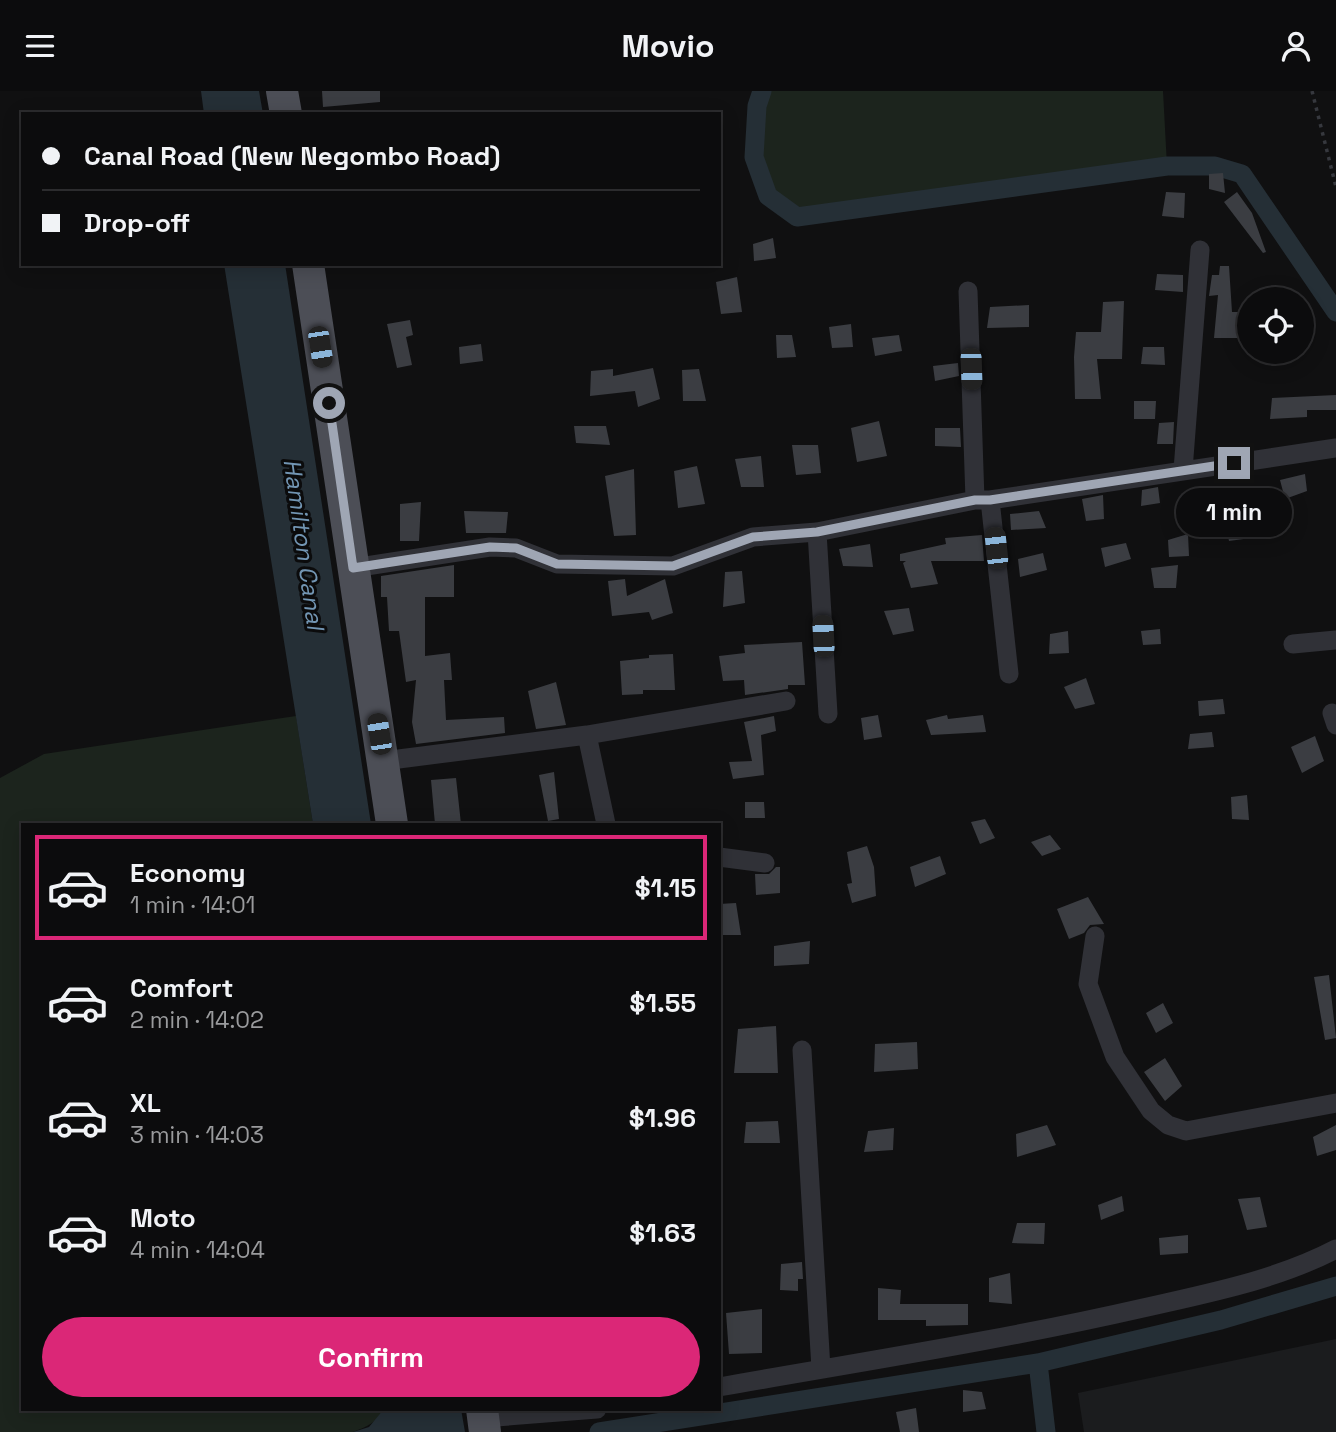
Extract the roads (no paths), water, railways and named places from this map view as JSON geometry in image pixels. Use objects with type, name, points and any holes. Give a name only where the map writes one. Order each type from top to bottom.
[{"type":"main road","points":[[282,91],[286,112]]},
{"type":"main road","points":[[308,266],[392,823]]},
{"type":"street","points":[[1183,470],[1200,250]]},
{"type":"street","points":[[968,291],[983,500],[1009,674]]},
{"type":"street","points":[[353,568],[490,547],[516,548],[557,564],[673,566],[753,537],[817,532],[983,500],[1336,448]]},
{"type":"street","points":[[817,532],[828,714]]},
{"type":"street","points":[[1293,644],[1336,641]]},
{"type":"street","points":[[383,761],[587,735],[786,701]]},
{"type":"street","points":[[587,735],[606,823]]},
{"type":"street","points":[[721,857],[765,863]]},
{"type":"street","points":[[1095,936],[1088,984],[1115,1058],[1150,1111],[1168,1125],[1186,1131],[1336,1103]]},
{"type":"street","points":[[802,1050],[821,1369]]},
{"type":"street","points":[[721,1387],[1052,1329],[1226,1289],[1312,1261],[1336,1249]]},
{"type":"street","points":[[484,1422],[580,1411]]},
{"type":"water","points":[[201,91],[259,91],[263,112],[204,112]]},
{"type":"water","name":"Hamilton Canal","points":[[224,266],[285,266],[371,823],[313,823]]},
{"type":"water","points":[[382,1411],[461,1411],[465,1432],[353,1432],[369,1427]]},
{"type":"waterway","points":[[762,91],[757,106],[754,157],[768,196],[797,217],[1167,166],[1215,166],[1242,174],[1336,312]]},
{"type":"waterway","points":[[599,1432],[1038,1363],[1221,1320],[1336,1286]]},
{"type":"waterway","points":[[1038,1363],[1046,1432]]}]
